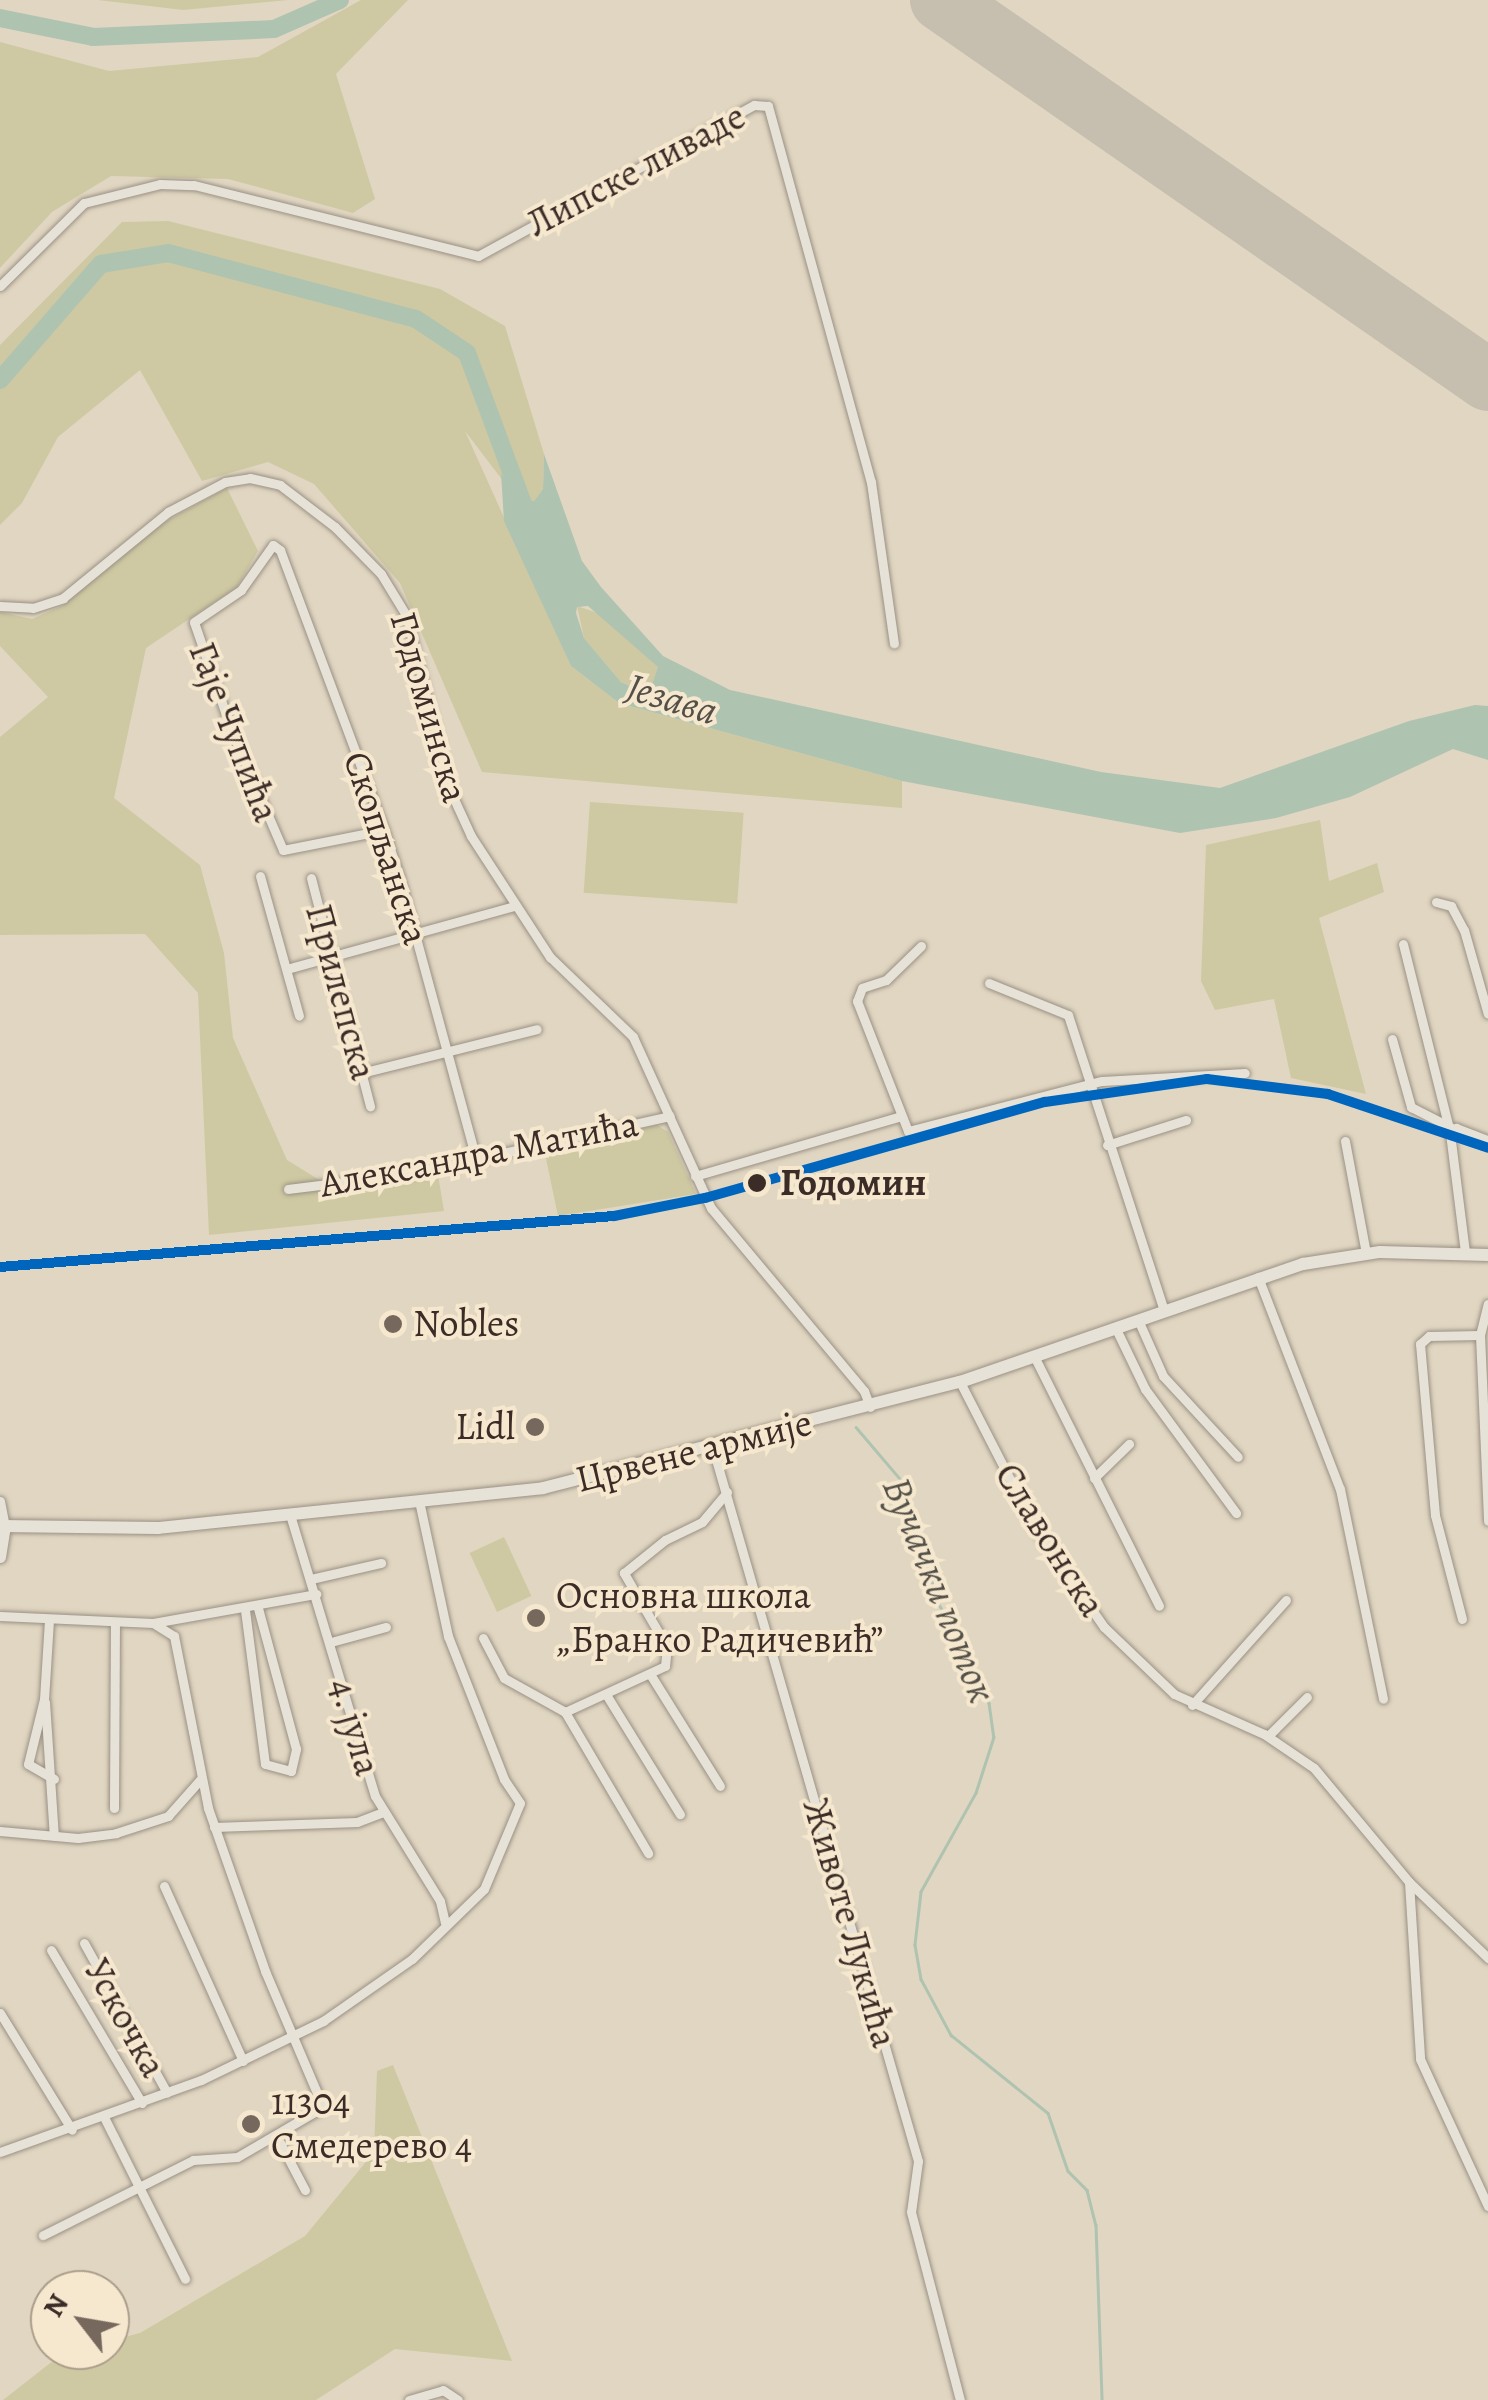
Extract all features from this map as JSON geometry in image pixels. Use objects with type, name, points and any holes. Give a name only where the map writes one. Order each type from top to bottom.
[{"type":"main road","name":"Црвене армије","points":[[3,1526],[122,1530],[292,1518],[543,1488],[713,1449],[960,1382],[1139,1322],[1258,1276],[1366,1254],[1488,1254]]},
{"type":"street","name":"Липске ливаде","points":[[0,286],[84,203],[160,184],[194,186],[478,256],[762,103],[773,112],[794,216],[871,482],[894,643]]},
{"type":"street","name":"Годоминска","points":[[0,606],[33,608],[63,598],[168,512],[225,482],[260,478],[291,491],[363,553],[397,596],[453,800],[514,906],[560,970],[633,1037],[711,1208],[848,1370],[870,1407]]},
{"type":"street","name":"Скопљанска","points":[[273,544],[384,830],[416,932],[476,1159]]},
{"type":"street","name":"Гаје Чупића","points":[[273,544],[241,590],[194,622],[232,728],[283,850],[384,830]]},
{"type":"street","points":[[260,876],[299,1016]]},
{"type":"street","name":"Прилепска","points":[[311,878],[370,1106]]},
{"type":"street","points":[[1436,902],[1451,906],[1464,930],[1488,1014]]},
{"type":"street","points":[[287,969],[514,906]]},
{"type":"street","points":[[1404,944],[1450,1126],[1464,1252]]},
{"type":"street","points":[[921,946],[886,980],[858,995],[898,1118],[910,1131],[1089,1085],[1177,1072],[1245,1073]]},
{"type":"street","points":[[988,984],[1065,1010],[1164,1312]]},
{"type":"street","points":[[362,1073],[536,1029]]},
{"type":"street","points":[[1392,1038],[1411,1107],[1488,1140]]},
{"type":"street","name":"Александра Матића","points":[[288,1190],[476,1159],[670,1116]]},
{"type":"street","points":[[695,1176],[898,1118]]},
{"type":"street","points":[[1108,1145],[1186,1120]]},
{"type":"street","points":[[1344,1141],[1366,1254]]},
{"type":"street","points":[[1258,1276],[1340,1490],[1383,1699]]},
{"type":"street","points":[[1488,1304],[1480,1336],[1488,1521]]},
{"type":"street","points":[[1139,1322],[1163,1376],[1238,1457]]},
{"type":"street","points":[[1116,1329],[1145,1388],[1236,1513]]},
{"type":"street","points":[[1462,1619],[1435,1515],[1420,1344],[1429,1336],[1480,1336]]},
{"type":"street","points":[[1035,1358],[1159,1606]]},
{"type":"street","name":"Славонска","points":[[960,1382],[1066,1579],[1148,1673],[1192,1706],[1268,1736],[1314,1768],[1409,1882],[1484,1947],[1488,1958]]},
{"type":"street","points":[[1094,1478],[1129,1444]]},
{"type":"street","name":"Животе Лукића","points":[[713,1449],[918,2161],[911,2212],[960,2400]]},
{"type":"street","points":[[565,1712],[608,1696],[665,1666],[669,1652],[624,1574],[665,1540],[702,1522],[727,1492]]},
{"type":"street","points":[[0,1502],[0,1556]]},
{"type":"street","points":[[0,2152],[167,2094],[294,2037],[368,1993],[426,1947],[445,1922],[484,1889],[520,1803],[504,1778],[448,1636],[420,1505]]},
{"type":"street","name":"4. јула","points":[[292,1518],[383,1812],[440,1901],[445,1922]]},
{"type":"street","points":[[312,1579],[381,1563]]},
{"type":"street","points":[[0,1616],[153,1623],[176,1615],[245,1610],[316,1594]]},
{"type":"street","points":[[1192,1706],[1286,1600]]},
{"type":"street","points":[[245,1610],[265,1764],[292,1771],[296,1749],[258,1608]]},
{"type":"street","points":[[42,2236],[193,2160],[226,2161],[277,2137],[322,2107],[214,1827],[200,1780],[169,1630],[176,1615]]},
{"type":"street","points":[[49,1620],[44,1700],[28,1764],[54,1779]]},
{"type":"street","points":[[114,1622],[114,1808]]},
{"type":"street","points":[[153,1623],[169,1630]]},
{"type":"street","points":[[330,1642],[386,1627]]},
{"type":"street","points":[[483,1638],[504,1678],[565,1712],[648,1852]]},
{"type":"street","points":[[650,1674],[720,1786]]},
{"type":"street","points":[[608,1696],[680,1814]]},
{"type":"street","points":[[1268,1736],[1308,1697]]},
{"type":"street","points":[[44,1700],[54,1779],[54,1836]]},
{"type":"street","points":[[0,1832],[102,1835],[161,1819],[200,1780]]},
{"type":"street","points":[[214,1827],[356,1822],[383,1812]]},
{"type":"street","points":[[1409,1882],[1420,2058],[1488,2206]]},
{"type":"street","points":[[164,1886],[243,2061]]},
{"type":"street","name":"Ускочка","points":[[84,1943],[167,2094]]},
{"type":"street","points":[[51,1950],[142,2103]]},
{"type":"street","points":[[0,2013],[72,2130]]},
{"type":"street","points":[[104,2117],[185,2280]]},
{"type":"street","points":[[277,2137],[305,2190]]},
{"type":"street","points":[[409,2400],[442,2390],[456,2397]]},
{"type":"shaded area","points":[[98,0],[288,0],[183,10]]},
{"type":"shaded area","points":[[361,0],[408,0],[336,74],[375,199],[353,213],[228,179],[111,176],[52,212],[0,268],[0,42],[109,71],[258,57]]},
{"type":"shaded area","points":[[168,221],[440,289],[505,326],[544,454],[543,489],[534,501],[516,498],[465,431],[571,666],[619,703],[902,781],[902,808],[482,772],[400,583],[314,484],[268,462],[202,481],[140,370],[58,437],[22,503],[0,525],[0,345],[122,222]]},
{"type":"shaded area","points":[[227,488],[258,551],[237,587],[146,648],[114,798],[200,865],[224,953],[233,1038],[287,1160],[334,1189],[438,1175],[444,1211],[209,1235],[198,993],[145,934],[0,935],[0,737],[48,697],[0,646],[0,612],[32,619],[62,606],[157,526]]},
{"type":"shaded area","points":[[577,606],[598,613],[659,667],[652,685],[640,691],[621,682],[584,638]]},
{"type":"shaded area","points":[[590,802],[744,813],[737,904],[584,893]]},
{"type":"shaded area","points":[[1320,820],[1329,881],[1377,863],[1384,892],[1319,918],[1366,1094],[1291,1078],[1274,999],[1215,1010],[1201,981],[1206,845]]},
{"type":"shaded area","points":[[657,1125],[668,1132],[696,1194],[558,1216],[544,1149]]},
{"type":"shaded area","points":[[504,1537],[531,1596],[497,1612],[470,1553]]},
{"type":"shaded area","points":[[393,2065],[512,2361],[395,2349],[316,2400],[3,2400],[41,2370],[130,2370],[130,2336],[305,2236],[374,2152],[377,2071]]},
{"type":"water","points":[[544,454],[582,561],[601,587],[663,656],[730,690],[1101,772],[1220,788],[1409,721],[1475,705],[1488,706],[1488,760],[1453,749],[1350,797],[1276,818],[1180,833],[902,781],[619,703],[571,666],[504,521],[501,473],[516,498],[534,501],[543,489]],"holes":[[[588,606],[658,667],[652,685],[640,691],[621,682],[584,638],[577,607]]]},
{"type":"waterway","points":[[0,18],[93,37],[274,29],[340,0]]},
{"type":"waterway","name":"Језава","points":[[0,380],[101,264],[168,253],[416,319],[467,353],[529,520]]},
{"type":"waterway","name":"Вучачки поток","points":[[856,1427],[902,1481],[938,1602],[989,1703],[994,1737],[976,1793],[921,1892],[915,1945],[921,1979],[951,2035],[1048,2113],[1068,2171],[1087,2190],[1096,2225],[1102,2400]]},
{"type":"runway","points":[[941,0],[1488,380]]},
{"type":"transit line","points":[[0,1267],[614,1216],[705,1198],[1045,1102],[1207,1079],[1328,1094],[1488,1148]]},
{"type":"place","name":"Годомин","points":[[757,1183]]},
{"type":"place","name":"Nobles","points":[[393,1324]]},
{"type":"place","name":"Lidl","points":[[535,1427]]},
{"type":"place","name":"Основна школа „Бранко Радичевић”","points":[[536,1618]]},
{"type":"place","name":"11304 Смедерево 4","points":[[251,2124]]}]
